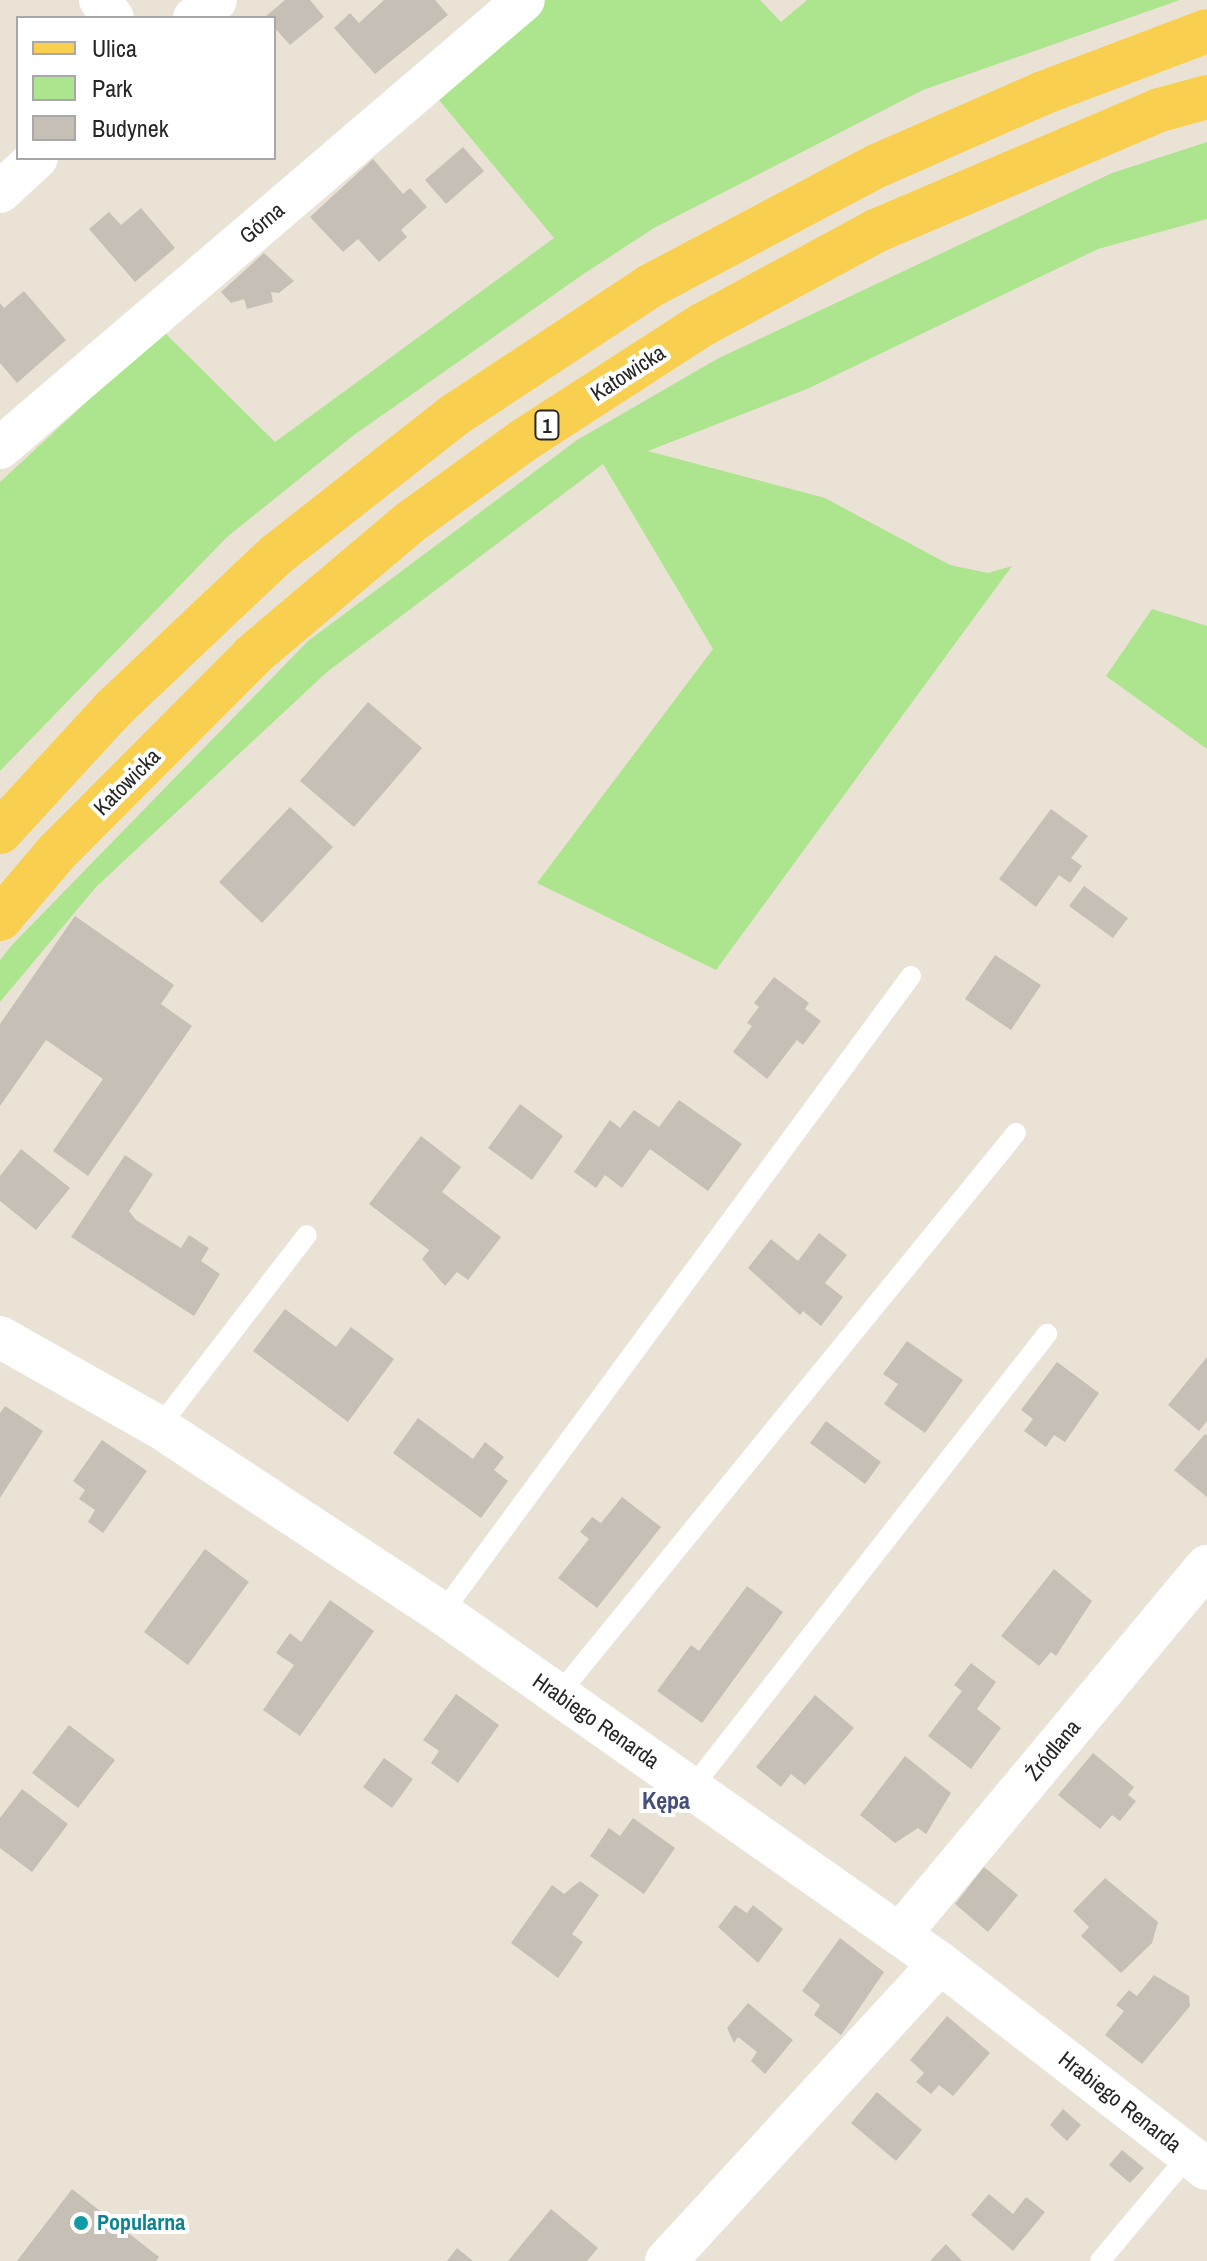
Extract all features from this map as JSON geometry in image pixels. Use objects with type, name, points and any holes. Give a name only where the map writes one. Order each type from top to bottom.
[{"type":"main road","points":[[0,832],[112,710],[276,555],[479,399],[650,286],[879,165],[1043,93],[1207,31]]},
{"type":"main road","name":"Katowicka","points":[[0,919],[56,853],[253,655],[409,523],[524,440],[702,325],[878,230],[1160,110],[1207,97]]},
{"type":"street","points":[[196,16],[216,0]]},
{"type":"street","name":"Górna","points":[[0,448],[524,0]]},
{"type":"street","points":[[0,192],[35,160]]},
{"type":"street","name":"Hrabiego Renarda","points":[[0,1337],[159,1427],[442,1613],[940,1963],[1198,2162]]},
{"type":"street","name":"Źródlana","points":[[900,1934],[1207,1566]]},
{"type":"street","points":[[666,2261],[940,1963]]},
{"type":"lane","points":[[442,1613],[911,976]]},
{"type":"lane","points":[[558,1695],[1016,1133]]},
{"type":"lane","points":[[159,1427],[307,1235]]},
{"type":"lane","points":[[691,1789],[1047,1334]]},
{"type":"lane","points":[[1100,2261],[1198,2162]]},
{"type":"green space","points":[[545,0],[760,0],[781,22],[807,0],[1180,0],[923,90],[654,228],[582,275],[354,435],[227,537],[0,771],[0,482],[163,331],[275,442],[554,238],[434,94]]},
{"type":"green space","points":[[1207,142],[1207,219],[1098,249],[807,389],[648,451],[825,498],[950,565],[988,573],[1012,566],[716,970],[537,883],[713,649],[603,464],[327,672],[96,887],[0,1002],[0,960],[11,946],[308,641],[577,440],[717,359],[1112,173]]},
{"type":"green space","points":[[1152,609],[1207,626],[1207,749],[1106,676]]},
{"type":"building","points":[[285,0],[310,0],[324,17],[290,45],[276,29],[276,16],[266,16]]},
{"type":"building","points":[[384,0],[435,0],[448,15],[375,74],[334,28],[350,13],[359,23]]},
{"type":"building","points":[[463,147],[484,171],[446,204],[425,180]]},
{"type":"building","points":[[373,159],[403,194],[410,188],[427,207],[401,230],[407,237],[379,262],[358,239],[343,252],[310,217]]},
{"type":"building","points":[[141,208],[175,248],[135,282],[89,229],[109,212],[121,225]]},
{"type":"building","points":[[264,253],[294,281],[279,293],[271,292],[273,302],[247,309],[244,299],[231,303],[221,292]]},
{"type":"building","points":[[24,291],[66,340],[17,383],[0,363],[0,303],[4,308]]},
{"type":"building","points":[[368,702],[422,748],[354,827],[300,781]]},
{"type":"building","points":[[290,807],[333,847],[262,923],[219,882]]},
{"type":"building","points":[[1051,809],[1088,836],[1071,858],[1082,866],[1070,883],[1059,875],[1036,907],[999,879]]},
{"type":"building","points":[[1084,886],[1128,918],[1113,938],[1069,906]]},
{"type":"building","points":[[75,916],[174,985],[161,1004],[192,1026],[88,1176],[53,1151],[103,1079],[46,1040],[0,1106],[0,1024]]},
{"type":"building","points":[[995,955],[1041,985],[1011,1030],[965,999]]},
{"type":"building","points":[[774,977],[809,1003],[805,1009],[821,1021],[803,1045],[797,1040],[767,1079],[733,1052],[752,1026],[747,1023],[759,1007],[754,1003]]},
{"type":"building","points":[[679,1100],[742,1144],[708,1191],[650,1149],[622,1188],[605,1175],[596,1188],[574,1172],[610,1120],[620,1128],[634,1110],[659,1127]]},
{"type":"building","points":[[520,1104],[563,1136],[532,1180],[488,1148]]},
{"type":"building","points":[[421,1136],[461,1167],[442,1192],[501,1237],[468,1280],[457,1272],[445,1286],[422,1259],[429,1250],[369,1204]]},
{"type":"building","points":[[21,1149],[70,1188],[36,1230],[0,1201],[0,1176]]},
{"type":"building","points":[[125,1155],[153,1174],[129,1211],[136,1220],[181,1248],[189,1235],[209,1248],[201,1261],[220,1274],[194,1316],[71,1237]]},
{"type":"building","points":[[819,1233],[847,1255],[825,1283],[843,1297],[821,1326],[803,1311],[800,1315],[748,1268],[771,1239],[798,1261]]},
{"type":"building","points":[[285,1309],[336,1347],[351,1327],[394,1359],[348,1422],[253,1351]]},
{"type":"building","points":[[907,1341],[963,1380],[925,1433],[884,1404],[898,1384],[883,1374]]},
{"type":"building","points":[[1207,1357],[1207,1421],[1199,1431],[1168,1405]]},
{"type":"building","points":[[1057,1362],[1099,1393],[1065,1442],[1054,1435],[1046,1447],[1024,1431],[1033,1419],[1021,1410]]},
{"type":"building","points":[[5,1406],[43,1431],[0,1498],[0,1413]]},
{"type":"building","points":[[418,1418],[473,1459],[485,1442],[504,1457],[494,1470],[508,1481],[481,1518],[393,1453]]},
{"type":"building","points":[[826,1421],[881,1462],[865,1484],[810,1443]]},
{"type":"building","points":[[1205,1434],[1207,1436],[1207,1497],[1174,1470]]},
{"type":"building","points":[[102,1440],[147,1471],[103,1533],[88,1522],[95,1510],[79,1499],[85,1490],[73,1481]]},
{"type":"building","points":[[622,1497],[661,1527],[597,1608],[558,1578],[589,1539],[580,1532],[592,1517],[601,1523]]},
{"type":"building","points":[[205,1549],[249,1582],[188,1665],[144,1632]]},
{"type":"building","points":[[1054,1569],[1092,1601],[1056,1656],[1051,1652],[1039,1666],[1001,1636]]},
{"type":"building","points":[[747,1586],[783,1612],[702,1723],[657,1691],[691,1645],[699,1651]]},
{"type":"building","points":[[330,1600],[374,1631],[300,1736],[263,1710],[294,1665],[276,1653],[290,1633],[301,1642]]},
{"type":"building","points":[[971,1663],[996,1682],[977,1709],[1001,1728],[971,1769],[928,1736],[962,1691],[954,1685]]},
{"type":"building","points":[[456,1694],[499,1725],[458,1783],[431,1763],[439,1751],[423,1740]]},
{"type":"building","points":[[815,1695],[854,1728],[805,1785],[791,1774],[781,1787],[756,1767]]},
{"type":"building","points":[[69,1725],[115,1760],[78,1808],[32,1773]]},
{"type":"building","points":[[1093,1753],[1134,1787],[1128,1795],[1136,1801],[1120,1821],[1112,1815],[1100,1829],[1058,1795]]},
{"type":"building","points":[[905,1756],[951,1793],[926,1834],[918,1828],[895,1843],[860,1815]]},
{"type":"building","points":[[384,1758],[413,1779],[392,1808],[363,1787]]},
{"type":"building","points":[[22,1789],[68,1824],[32,1872],[0,1848],[0,1818]]},
{"type":"building","points":[[633,1818],[675,1848],[644,1894],[590,1856],[609,1828],[620,1836]]},
{"type":"building","points":[[984,1867],[1018,1895],[988,1932],[955,1904]]},
{"type":"building","points":[[1105,1878],[1158,1922],[1152,1943],[1121,1973],[1081,1936],[1089,1927],[1073,1911]]},
{"type":"building","points":[[580,1881],[599,1895],[572,1934],[583,1942],[558,1978],[511,1943],[552,1885],[564,1894]]},
{"type":"building","points":[[735,1905],[747,1913],[753,1905],[783,1929],[758,1963],[718,1927]]},
{"type":"building","points":[[840,1938],[884,1972],[841,2035],[814,2015],[820,2005],[802,1991]]},
{"type":"building","points":[[1154,1975],[1189,1996],[1190,2006],[1142,2064],[1105,2035],[1124,2011],[1116,2005],[1129,1990],[1137,1996]]},
{"type":"building","points":[[748,2003],[793,2040],[765,2074],[751,2061],[757,2052],[738,2037],[734,2043],[727,2028]]},
{"type":"building","points":[[947,2016],[990,2053],[953,2096],[939,2085],[931,2094],[916,2082],[924,2073],[910,2060]]},
{"type":"building","points":[[877,2092],[922,2130],[896,2161],[851,2123]]},
{"type":"building","points":[[1063,2109],[1081,2125],[1067,2141],[1050,2125]]},
{"type":"building","points":[[1122,2150],[1144,2168],[1130,2183],[1109,2165]]},
{"type":"building","name":"Popularna","points":[[72,2189],[159,2257],[156,2261],[17,2261]]},
{"type":"building","points":[[989,2194],[1013,2214],[1026,2197],[1045,2212],[1013,2251],[971,2215]]},
{"type":"building","points":[[551,2209],[598,2248],[587,2261],[508,2261]]},
{"type":"building","points":[[946,2244],[962,2261],[930,2261]]},
{"type":"building","points":[[457,2248],[473,2261],[447,2261]]},
{"type":"place","name":"Popularna","points":[[81,2223]]},
{"type":"district","name":"Kępa","points":[[666,1801]]}]
